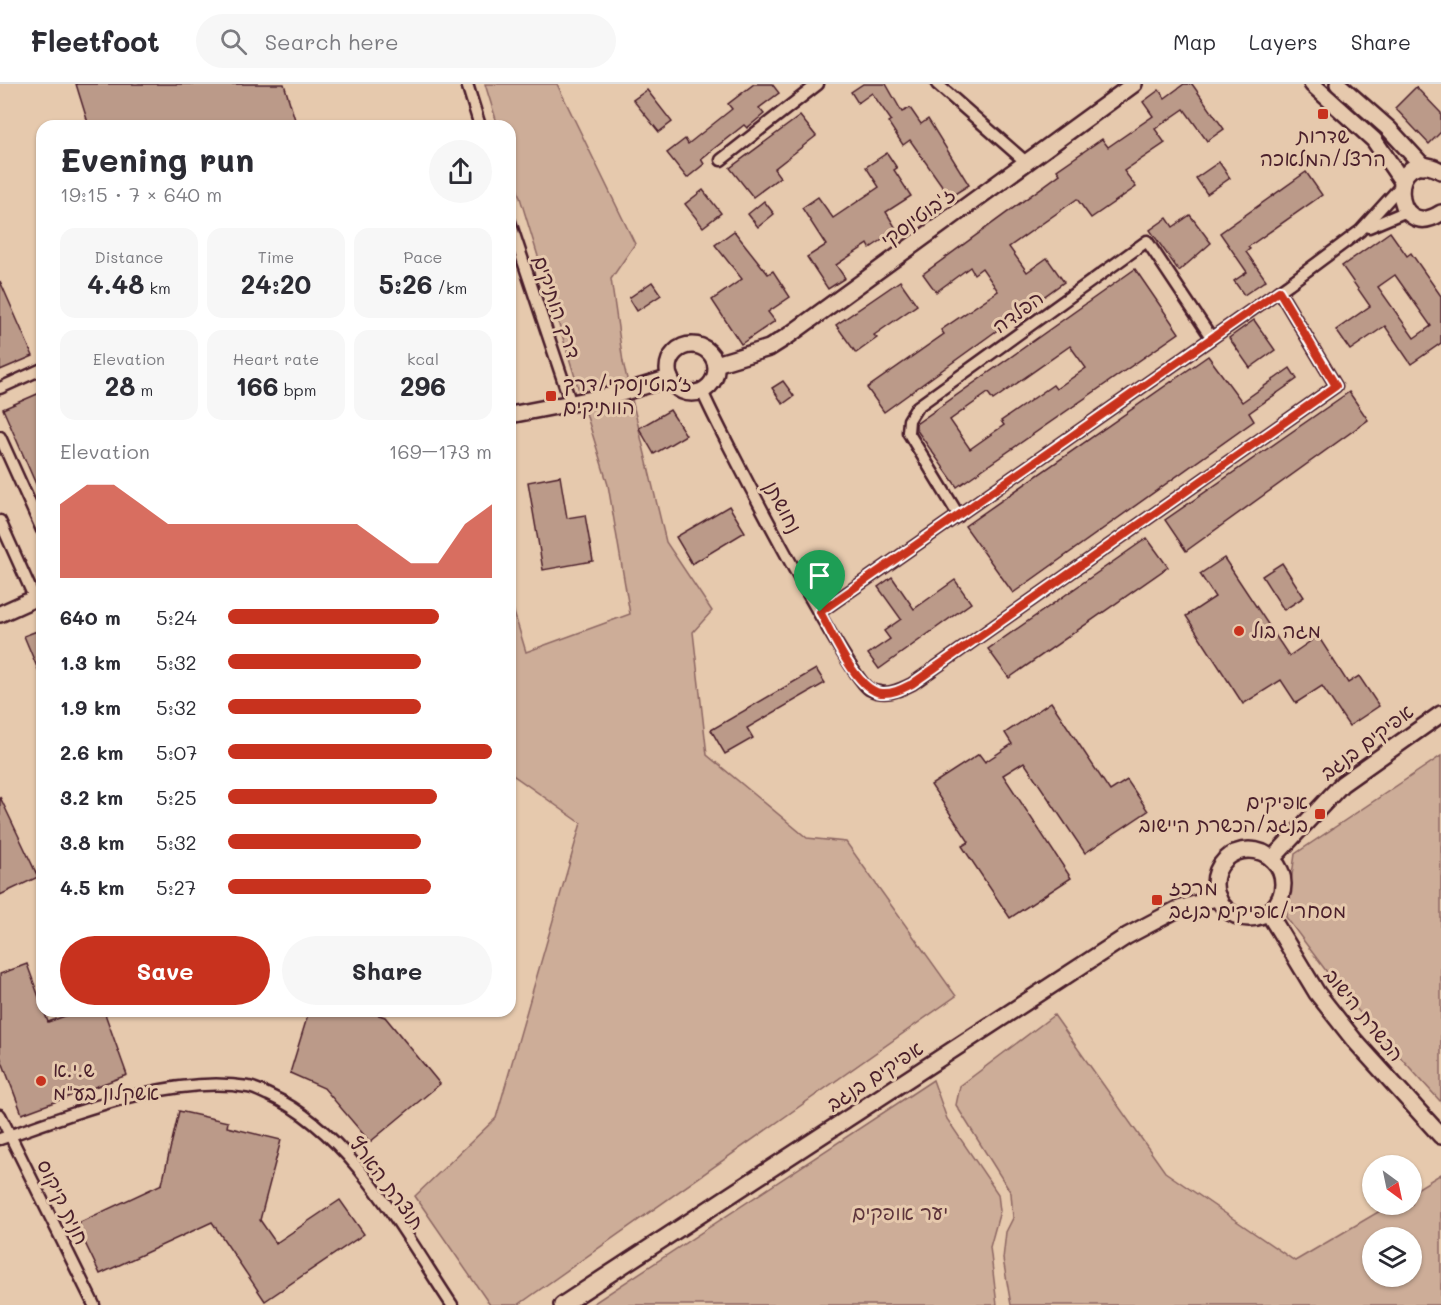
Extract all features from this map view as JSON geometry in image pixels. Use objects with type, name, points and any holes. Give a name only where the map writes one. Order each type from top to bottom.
[{"type":"street","points":[[467,84],[478,120]]},
{"type":"street","points":[[721,160],[818,84]]},
{"type":"street","points":[[937,84],[1028,163]]},
{"type":"street","name":"ז'בוטינסקי","points":[[716,364],[769,348],[788,336],[1134,84]]},
{"type":"street","points":[[1312,84],[1374,140],[1401,184],[1402,204],[1407,211],[1422,218],[1440,216]]},
{"type":"street","points":[[1338,84],[1435,168]]},
{"type":"street","points":[[820,612],[1279,291],[1360,231],[1410,171],[1435,168]]},
{"type":"street","points":[[1360,231],[1407,211]]},
{"type":"street","name":"דרך הותיקים","points":[[516,240],[571,404]]},
{"type":"street","name":"הפלדה","points":[[958,516],[908,432],[909,420],[918,407],[1147,241],[1211,337]]},
{"type":"street","name":"נחושתן","points":[[702,392],[857,677],[867,688],[879,693],[894,693],[912,684],[1336,386],[1279,291]]},
{"type":"street","points":[[684,347],[700,347],[713,357],[716,364],[715,377],[702,392],[683,392],[670,378],[669,363],[678,350],[684,347]]},
{"type":"street","points":[[0,388],[36,372]]},
{"type":"street","points":[[516,414],[618,394],[670,378]]},
{"type":"street","points":[[0,436],[36,517]]},
{"type":"street","points":[[0,521],[36,593]]},
{"type":"street","points":[[0,614],[36,598]]},
{"type":"street","name":"אפיקים בנגב","points":[[1272,859],[1342,784],[1441,714]]},
{"type":"street","points":[[1250,850],[1272,859],[1281,872],[1283,885],[1280,898],[1268,912],[1256,917],[1242,917],[1225,908],[1218,897],[1216,877],[1221,865],[1231,856],[1250,850]]},
{"type":"street","name":"אפיקים בנגב","points":[[562,1305],[1126,936],[1176,910],[1218,897]]},
{"type":"street","name":"הכשרת הישוב","points":[[1268,912],[1317,993],[1354,1040],[1441,1136]]},
{"type":"street","name":"תוצרת הארץ","points":[[5,1138],[149,1091],[202,1086],[249,1087],[292,1106],[347,1155],[452,1305]]},
{"type":"street","name":"חנית קיקוס","points":[[0,1115],[5,1138],[94,1305]]},
{"type":"green space","points":[[485,84],[557,84],[635,244],[611,279],[623,362],[666,542],[712,611],[693,632],[707,755],[807,838],[846,842],[956,996],[518,1305],[490,1305],[415,1196],[496,1118],[581,823],[516,777],[516,619],[526,652],[630,614],[608,485],[516,185],[516,120],[496,120]]},
{"type":"green space","points":[[1441,756],[1441,1102],[1344,995],[1286,917],[1295,854]]},
{"type":"green space","points":[[1054,1015],[1165,1172],[1295,1261],[1373,1215],[1422,1215],[1422,1186],[1441,1174],[1441,1305],[1011,1305],[1003,1259],[1006,1232],[1013,1218],[1011,1193],[956,1105],[960,1086]]},
{"type":"green space","name":"יער אופקים","points":[[933,1080],[947,1119],[998,1194],[1000,1211],[990,1247],[997,1305],[591,1305]]},
{"type":"building","points":[[76,84],[284,84],[295,120],[87,120]]},
{"type":"building","points":[[754,84],[772,84],[779,93],[759,108],[764,114],[747,128],[744,125],[701,159],[704,164],[687,178],[667,153],[685,139],[688,144],[732,109],[728,104]]},
{"type":"building","points":[[863,84],[886,84],[902,112],[910,108],[921,124],[928,119],[969,185],[950,197],[910,140],[903,145],[888,122],[891,120],[872,93],[858,103],[851,92]]},
{"type":"building","points":[[1184,84],[1192,84],[1224,129],[1207,141],[1184,109],[1155,129],[1165,143],[1124,171],[1136,187],[1091,218],[1077,199],[1009,247],[1027,272],[1047,258],[1064,282],[884,412],[867,388],[944,334],[941,330],[998,291],[982,268],[974,274],[970,267],[936,292],[923,274],[1060,174],[1057,170],[1102,139],[1108,147],[1153,116],[1143,102],[1159,90],[1165,98]]},
{"type":"building","points":[[1416,87],[1441,113],[1441,132],[1429,144],[1395,108]]},
{"type":"building","points":[[647,90],[672,122],[659,132],[633,100]]},
{"type":"building","points":[[800,116],[816,136],[774,169],[780,177],[753,197],[730,168]]},
{"type":"building","points":[[887,153],[897,168],[894,170],[911,196],[886,212],[897,230],[870,248],[868,244],[836,265],[845,278],[828,289],[807,257],[826,245],[802,208],[818,197],[833,218],[879,187],[866,167]]},
{"type":"building","points":[[1219,162],[1230,178],[1207,194],[1196,178]]},
{"type":"building","points":[[1306,172],[1322,195],[1248,247],[1250,249],[1246,252],[1266,280],[1244,295],[1234,281],[1247,272],[1220,233]]},
{"type":"building","points":[[703,190],[721,213],[703,227],[685,204]]},
{"type":"building","points":[[764,201],[774,214],[758,227],[748,214]]},
{"type":"building","points":[[1190,215],[1211,243],[1179,271],[1150,230],[1167,218],[1173,227]]},
{"type":"building","points":[[734,231],[768,274],[773,271],[790,297],[768,312],[775,321],[741,344],[712,300],[742,279],[715,245]]},
{"type":"building","points":[[1390,232],[1407,256],[1411,253],[1441,296],[1441,343],[1411,364],[1385,326],[1350,350],[1336,330],[1370,306],[1342,266]],"holes":[[[1395,275],[1431,326],[1414,338],[1378,287]]]},
{"type":"building","points":[[1135,269],[1179,333],[957,487],[916,429],[916,424]],"holes":[[[1070,346],[1086,368],[1056,389],[1053,385],[1001,421],[1004,425],[970,449],[950,420],[988,393],[993,400]]]},
{"type":"building","points":[[0,281],[33,356],[0,370]]},
{"type":"building","points":[[900,281],[917,305],[874,335],[877,338],[856,353],[836,325]]},
{"type":"building","points":[[652,282],[661,295],[637,311],[629,298]]},
{"type":"building","points":[[1254,320],[1275,350],[1250,368],[1229,338]]},
{"type":"building","points":[[1208,356],[1242,402],[1290,368],[1297,379],[1249,413],[1254,421],[1013,593],[965,526]]},
{"type":"building","points":[[783,381],[794,396],[783,404],[772,388]]},
{"type":"building","points":[[1349,392],[1368,420],[1186,551],[1165,520]]},
{"type":"building","points":[[36,395],[36,484],[3,409]]},
{"type":"building","points":[[670,410],[686,435],[654,454],[639,428]]},
{"type":"building","points":[[560,476],[567,518],[585,515],[593,561],[543,570],[528,482]]},
{"type":"building","points":[[729,506],[745,532],[692,564],[676,537]]},
{"type":"building","points":[[1147,538],[1168,567],[1009,678],[988,649]]},
{"type":"building","points":[[1224,558],[1289,656],[1318,636],[1348,683],[1359,676],[1379,706],[1349,726],[1322,686],[1296,703],[1281,680],[1243,704],[1186,616],[1215,597],[1200,574]]},
{"type":"building","points":[[1282,563],[1304,597],[1284,610],[1262,576]]},
{"type":"building","points":[[892,577],[914,609],[955,580],[971,603],[879,669],[868,654],[890,639],[884,631],[901,619],[878,587]]},
{"type":"building","points":[[36,631],[36,665],[24,636]]},
{"type":"building","points":[[816,669],[825,683],[747,728],[753,738],[725,754],[711,730]]},
{"type":"building","points":[[1051,702],[1110,791],[1127,780],[1148,811],[1085,853],[1024,762],[1003,775],[1071,878],[1010,918],[962,846],[969,842],[931,785],[979,754],[985,762],[1012,744],[1005,733]]},
{"type":"building","points":[[0,797],[36,873],[36,878],[0,895]]},
{"type":"building","points":[[27,964],[36,989],[36,1017],[46,1017],[48,1022],[62,1017],[106,1017],[127,1075],[22,1114],[0,1056],[0,974]]},
{"type":"building","points":[[307,1017],[385,1017],[440,1084],[370,1142],[324,1088],[290,1073]]},
{"type":"building","points":[[179,1111],[228,1122],[227,1127],[281,1140],[260,1220],[276,1243],[340,1200],[364,1234],[265,1301],[212,1222],[100,1274],[76,1224],[162,1184]]},
{"type":"place","name":"שדרות הרצל/המלאכה","points":[[1323,114]]},
{"type":"place","name":"ז׳בוטינסקי/דרך הוותיקים","points":[[551,396]]},
{"type":"place","name":"מגה בול","points":[[1239,631]]},
{"type":"place","name":"אפיקים בנגב/הכשרת היישוב","points":[[1320,814]]},
{"type":"place","name":"מרכז מסחרי/אפיקים בנגב","points":[[1157,900]]},
{"type":"place","name":"ש.י.א אשקלון בע\"מ","points":[[41,1081]]},
{"type":"route","points":[[1279,291],[1336,386],[912,684],[894,693],[879,693],[867,688],[857,677],[820,612],[1279,291]]}]
